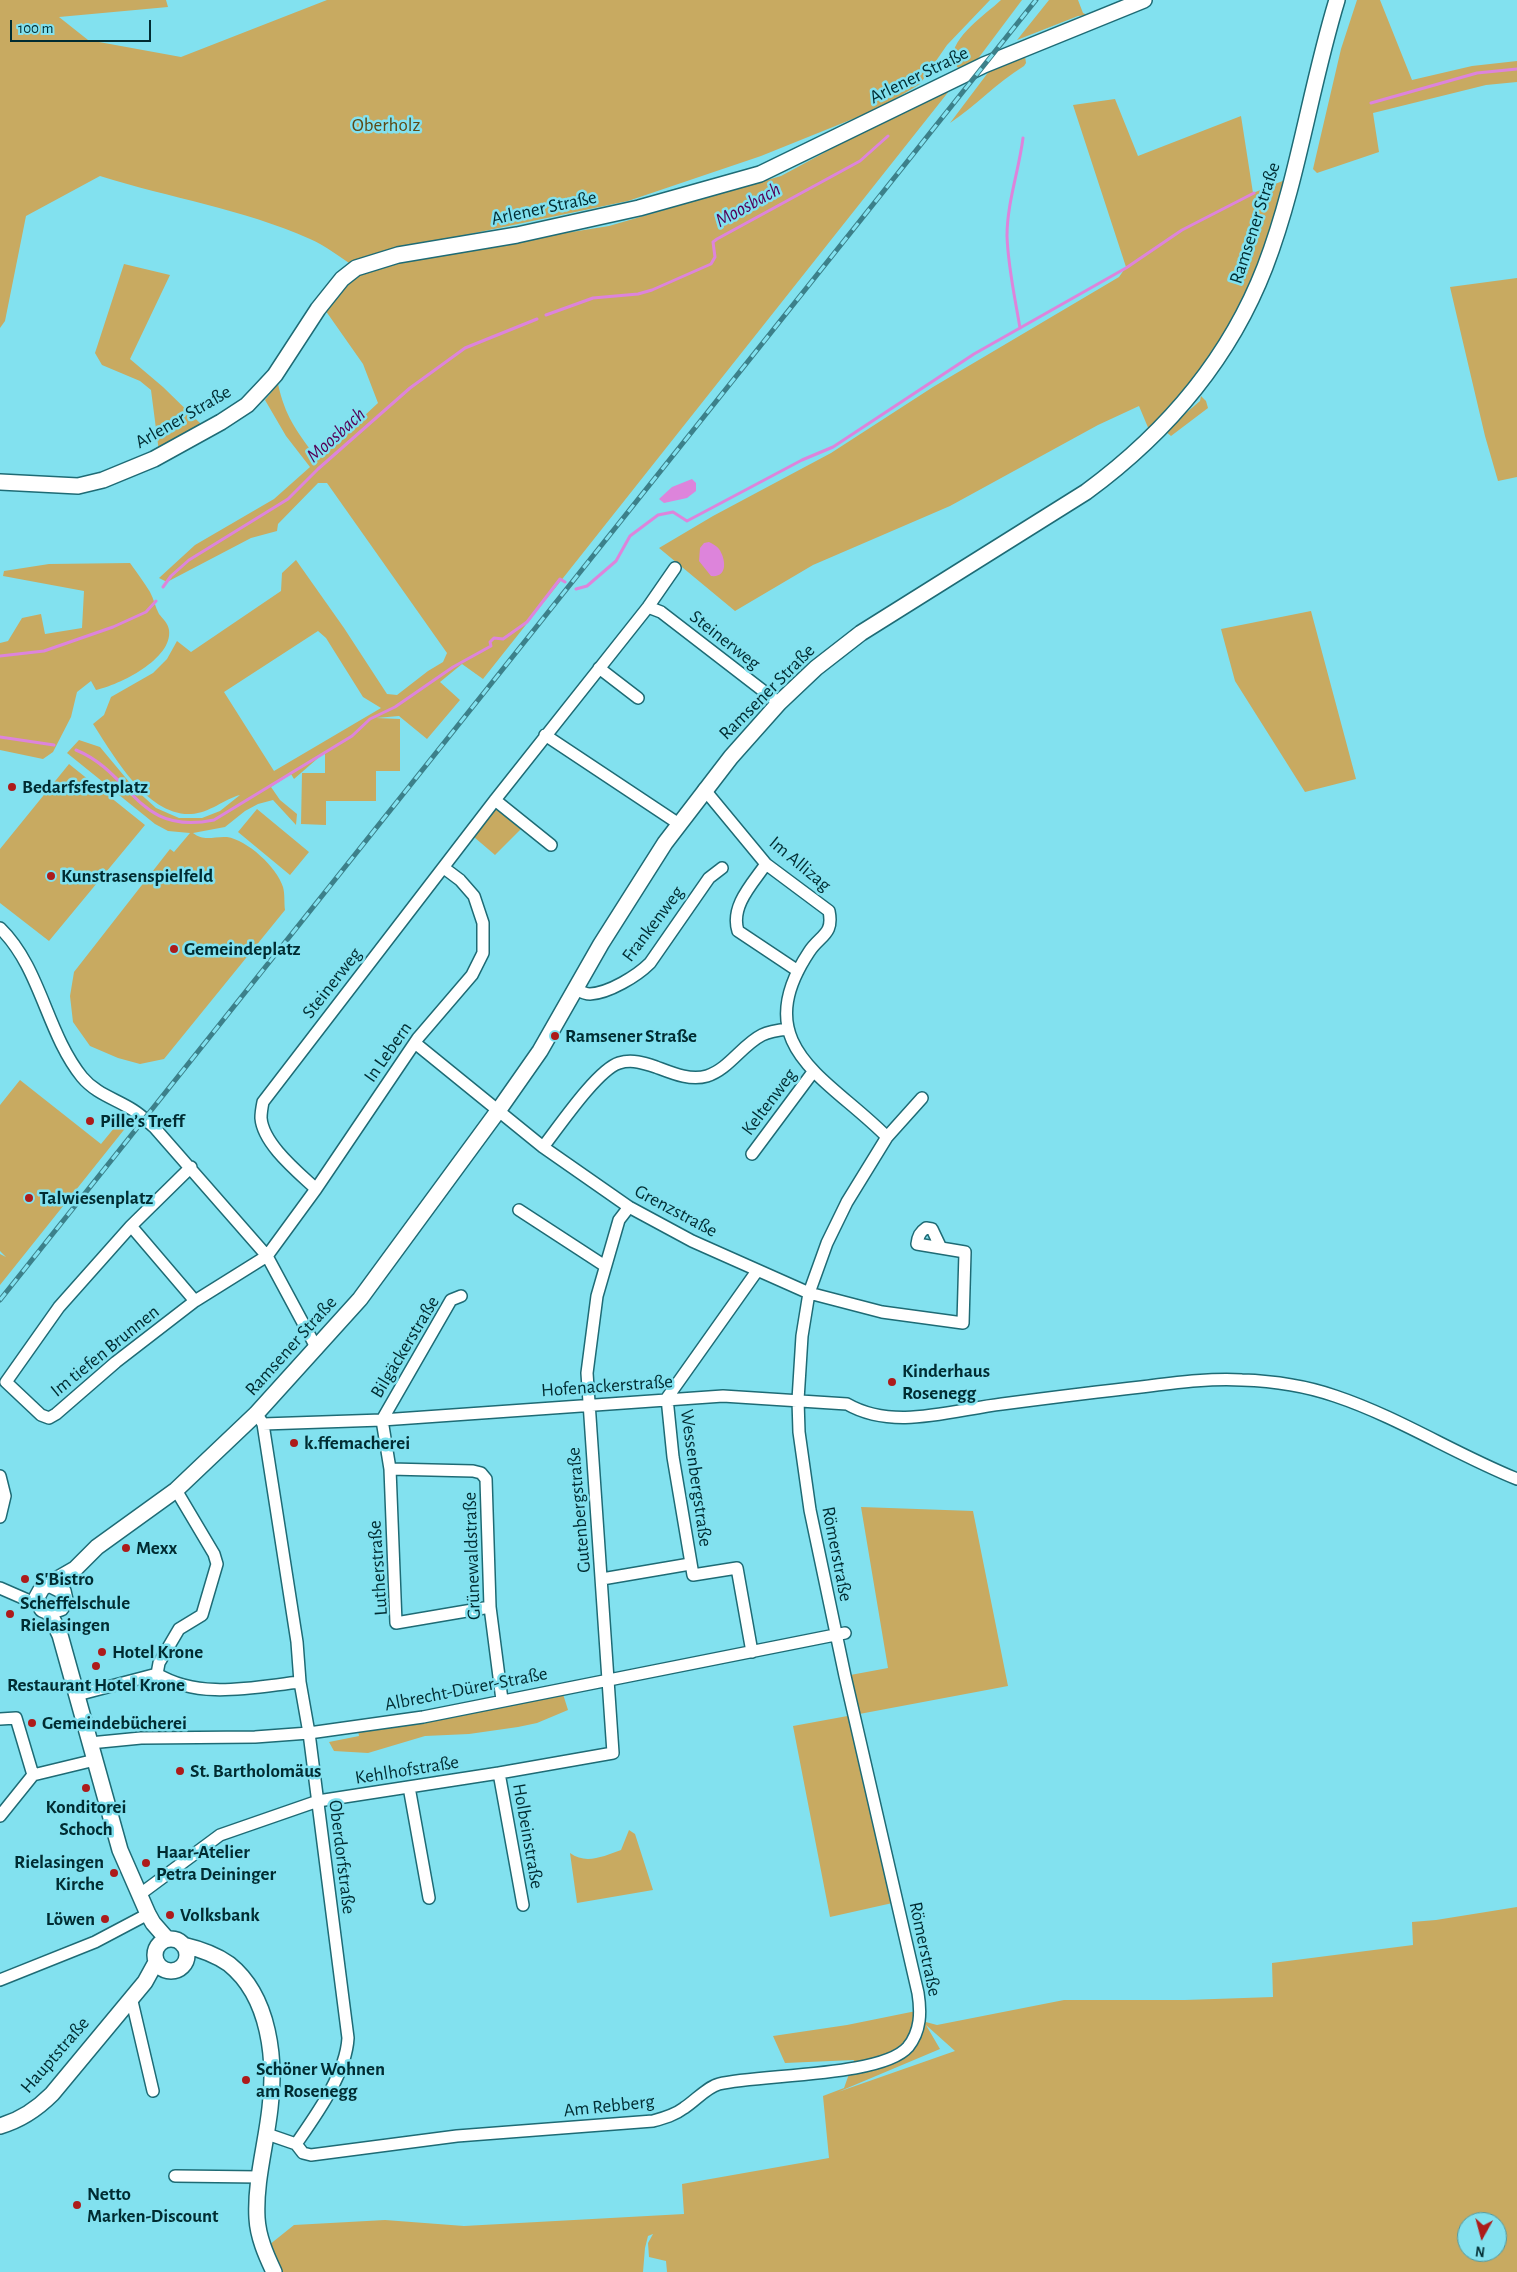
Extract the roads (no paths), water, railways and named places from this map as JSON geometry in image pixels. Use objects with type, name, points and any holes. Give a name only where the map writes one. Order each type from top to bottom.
[{"type":"main road","name":"Arlener Straße","points":[[0,482],[78,486],[103,480],[154,460],[221,422],[246,404],[275,375],[326,297],[347,274],[356,268],[398,255],[517,235],[639,208],[760,174],[984,65],[1144,0]]},
{"type":"main road","name":"Ramsener Straße","points":[[50,1600],[75,1569],[97,1548],[176,1490],[260,1419],[360,1299],[540,1051],[606,935],[679,824],[704,789],[779,703],[816,668],[861,633],[1086,492],[1110,474],[1163,426],[1201,382],[1236,328],[1265,267],[1291,183],[1323,46],[1336,0]]},
{"type":"main road","points":[[50,1600],[120,1850],[162,1943]]},
{"type":"main road","points":[[184,1945],[187,1952],[186,1960],[179,1969],[171,1971],[160,1966],[154,1956],[162,1943],[178,1940],[184,1945],[211,1954],[229,1965],[249,1987],[266,2026],[271,2060],[270,2106],[256,2198],[258,2230],[272,2271]]},
{"type":"main road","points":[[186,1960],[211,1954]]},
{"type":"main road","name":"Hauptstraße","points":[[0,2126],[24,2116],[42,2104],[67,2077],[131,1997],[160,1966]]},
{"type":"street","name":"Steinerweg","points":[[316,1189],[282,1156],[266,1133],[261,1119],[263,1102],[444,868],[494,800],[648,607],[675,568]]},
{"type":"street","name":"Steinerweg","points":[[648,607],[661,612],[779,703]]},
{"type":"street","points":[[599,668],[638,698]]},
{"type":"street","points":[[545,735],[679,824]]},
{"type":"street","name":"Im Allizag","points":[[704,789],[766,864],[829,911],[832,923],[827,934],[810,950],[795,975],[787,1004],[789,1038],[813,1072],[886,1137]]},
{"type":"street","points":[[494,800],[551,846]]},
{"type":"street","points":[[766,864],[743,896],[735,920],[738,931],[795,975]]},
{"type":"street","name":"In Lebern","points":[[267,1256],[316,1189],[415,1043],[472,975],[483,953],[483,923],[474,896],[460,880],[444,868]]},
{"type":"street","name":"Frankenweg","points":[[575,989],[590,994],[631,979],[640,973],[650,963],[709,878],[722,868]]},
{"type":"street","points":[[0,928],[24,956],[57,1037],[82,1077],[92,1088],[144,1118],[191,1167],[267,1256],[317,1349]]},
{"type":"street","points":[[543,1147],[590,1086],[617,1064],[632,1061],[678,1074],[699,1077],[709,1075],[760,1036],[788,1029]]},
{"type":"street","name":"Grenzstraße","points":[[415,1043],[543,1147],[629,1207],[692,1241],[809,1293],[882,1312],[963,1323],[965,1252],[941,1248]]},
{"type":"street","name":"Keltenweg","points":[[752,1154],[813,1072]]},
{"type":"street","name":"Römerstraße","points":[[912,2040],[920,2020],[918,1993],[840,1634],[810,1510],[799,1432],[798,1400],[802,1336],[809,1293],[827,1243],[848,1202],[886,1137],[922,1098]]},
{"type":"street","name":"Im tiefen Brunnen","points":[[191,1167],[131,1226],[59,1307],[6,1382],[41,1415],[49,1418],[116,1362],[195,1301],[267,1256]]},
{"type":"street","name":"Gutenbergstraße","points":[[613,1752],[587,1373],[596,1306],[605,1266],[619,1220],[629,1207]]},
{"type":"street","points":[[519,1210],[605,1266]]},
{"type":"street","points":[[131,1226],[195,1301]]},
{"type":"street","points":[[667,1398],[757,1271]]},
{"type":"street","name":"Bilgäckerstraße","points":[[382,1420],[451,1300],[461,1296]]},
{"type":"street","name":"Hofenackerstraße","points":[[260,1419],[382,1420],[667,1398],[723,1396],[847,1404],[862,1412],[925,1418],[978,1407],[1166,1384],[1215,1380],[1268,1382],[1315,1390],[1362,1405],[1461,1454],[1517,1479]]},
{"type":"street","name":"Wessenbergstraße","points":[[602,1580],[690,1564],[673,1457],[667,1398]]},
{"type":"street","name":"Oberdorfstraße","points":[[260,1419],[297,1642],[300,1682],[309,1733],[348,2043],[345,2058],[329,2092],[296,2144]]},
{"type":"street","name":"Lutherstraße","points":[[382,1420],[390,1469],[396,1623],[490,1607]]},
{"type":"street","name":"Grünewaldstraße","points":[[390,1469],[473,1471],[481,1474],[486,1480],[490,1607],[502,1700]]},
{"type":"street","points":[[0,1476],[5,1496],[0,1517]]},
{"type":"street","points":[[157,1674],[159,1663],[179,1629],[202,1615],[217,1568],[214,1554],[176,1490]]},
{"type":"street","points":[[690,1564],[693,1575],[737,1568],[752,1652]]},
{"type":"street","points":[[5,1590],[50,1600]]},
{"type":"street","name":"Albrecht-Dürer-Straße","points":[[90,1743],[141,1738],[255,1737],[309,1733],[422,1717],[840,1634]]},
{"type":"street","points":[[77,1695],[157,1674],[168,1681],[211,1690],[300,1682]]},
{"type":"street","points":[[0,1719],[16,1718],[33,1775]]},
{"type":"street","name":"Kehlhofstraße","points":[[139,1895],[220,1835],[318,1801],[499,1773],[613,1752]]},
{"type":"street","points":[[0,1816],[33,1775],[95,1760]]},
{"type":"street","name":"Holbeinstraße","points":[[499,1773],[523,1905]]},
{"type":"street","points":[[410,1787],[429,1898]]},
{"type":"street","points":[[0,1980],[150,1919]]},
{"type":"street","points":[[131,1997],[153,2091]]},
{"type":"street","name":"Am Rebberg","points":[[296,2144],[303,2153],[311,2156],[457,2136],[653,2121],[674,2114],[717,2084],[838,2070],[876,2063],[895,2057],[912,2040]]},
{"type":"street","points":[[267,2134],[296,2144]]},
{"type":"street","points":[[175,2176],[259,2177]]},
{"type":"waterway","points":[[1371,103],[1477,73],[1517,69]]},
{"type":"waterway","name":"Moosbach","points":[[546,315],[593,298],[638,294],[652,290],[711,264],[715,257],[713,242],[717,239],[860,161],[888,136]]},
{"type":"waterway","points":[[1020,328],[1010,271],[1007,236],[1009,211],[1023,138]]},
{"type":"waterway","points":[[576,589],[587,586],[616,561],[630,536],[658,515],[673,512],[687,521],[802,460],[833,447],[974,354],[1126,268],[1182,230],[1254,193]]},
{"type":"waterway","name":"Moosbach","points":[[163,587],[171,576],[189,560],[288,499],[318,469],[410,388],[465,348],[537,319]]},
{"type":"waterway","points":[[76,750],[111,773],[151,811],[168,819],[188,823],[214,820],[352,736],[370,719],[395,707],[453,667],[491,646],[490,642],[494,638],[503,639],[527,622],[560,579],[565,582]]},
{"type":"waterway","name":"Moosbach","points":[[0,656],[44,651],[113,627],[146,612],[156,601]]},
{"type":"waterway","points":[[0,737],[54,745]]},
{"type":"railway","points":[[0,1300],[1036,0]]},
{"type":"place","name":"Bedarfsfestplatz","points":[[12,787]]},
{"type":"place","name":"Kunstrasenspielfeld","points":[[51,876]]},
{"type":"place","name":"Gemeindeplatz","points":[[174,949]]},
{"type":"place","name":"Ramsener Straße","points":[[555,1036]]},
{"type":"place","name":"Pille’s Treff","points":[[90,1121]]},
{"type":"place","name":"Talwiesenplatz","points":[[29,1198]]},
{"type":"place","name":"Kinderhaus Rosenegg","points":[[892,1382]]},
{"type":"place","name":"k.ffemacherei","points":[[294,1443]]},
{"type":"place","name":"Mexx","points":[[126,1548]]},
{"type":"place","name":"S'Bistro","points":[[25,1579]]},
{"type":"place","name":"Scheffelschule Rielasingen","points":[[10,1614]]},
{"type":"place","name":"Hotel Krone","points":[[102,1652]]},
{"type":"place","name":"Restaurant Hotel Krone","points":[[96,1666]]},
{"type":"place","name":"Gemeindebücherei","points":[[32,1723]]},
{"type":"place","name":"St. Bartholomäus","points":[[180,1771]]},
{"type":"place","name":"Konditorei Schoch","points":[[86,1788]]},
{"type":"place","name":"Haar-Atelier Petra Deininger","points":[[146,1863]]},
{"type":"place","name":"Rielasingen Kirche","points":[[114,1873]]},
{"type":"place","name":"Volksbank","points":[[170,1915]]},
{"type":"place","name":"Löwen","points":[[105,1919]]},
{"type":"place","name":"Schöner Wohnen am Rosenegg","points":[[246,2080]]},
{"type":"place","name":"Netto Marken-Discount","points":[[77,2205]]},
{"type":"park label","name":"Oberholz","points":[[386,125]]}]
